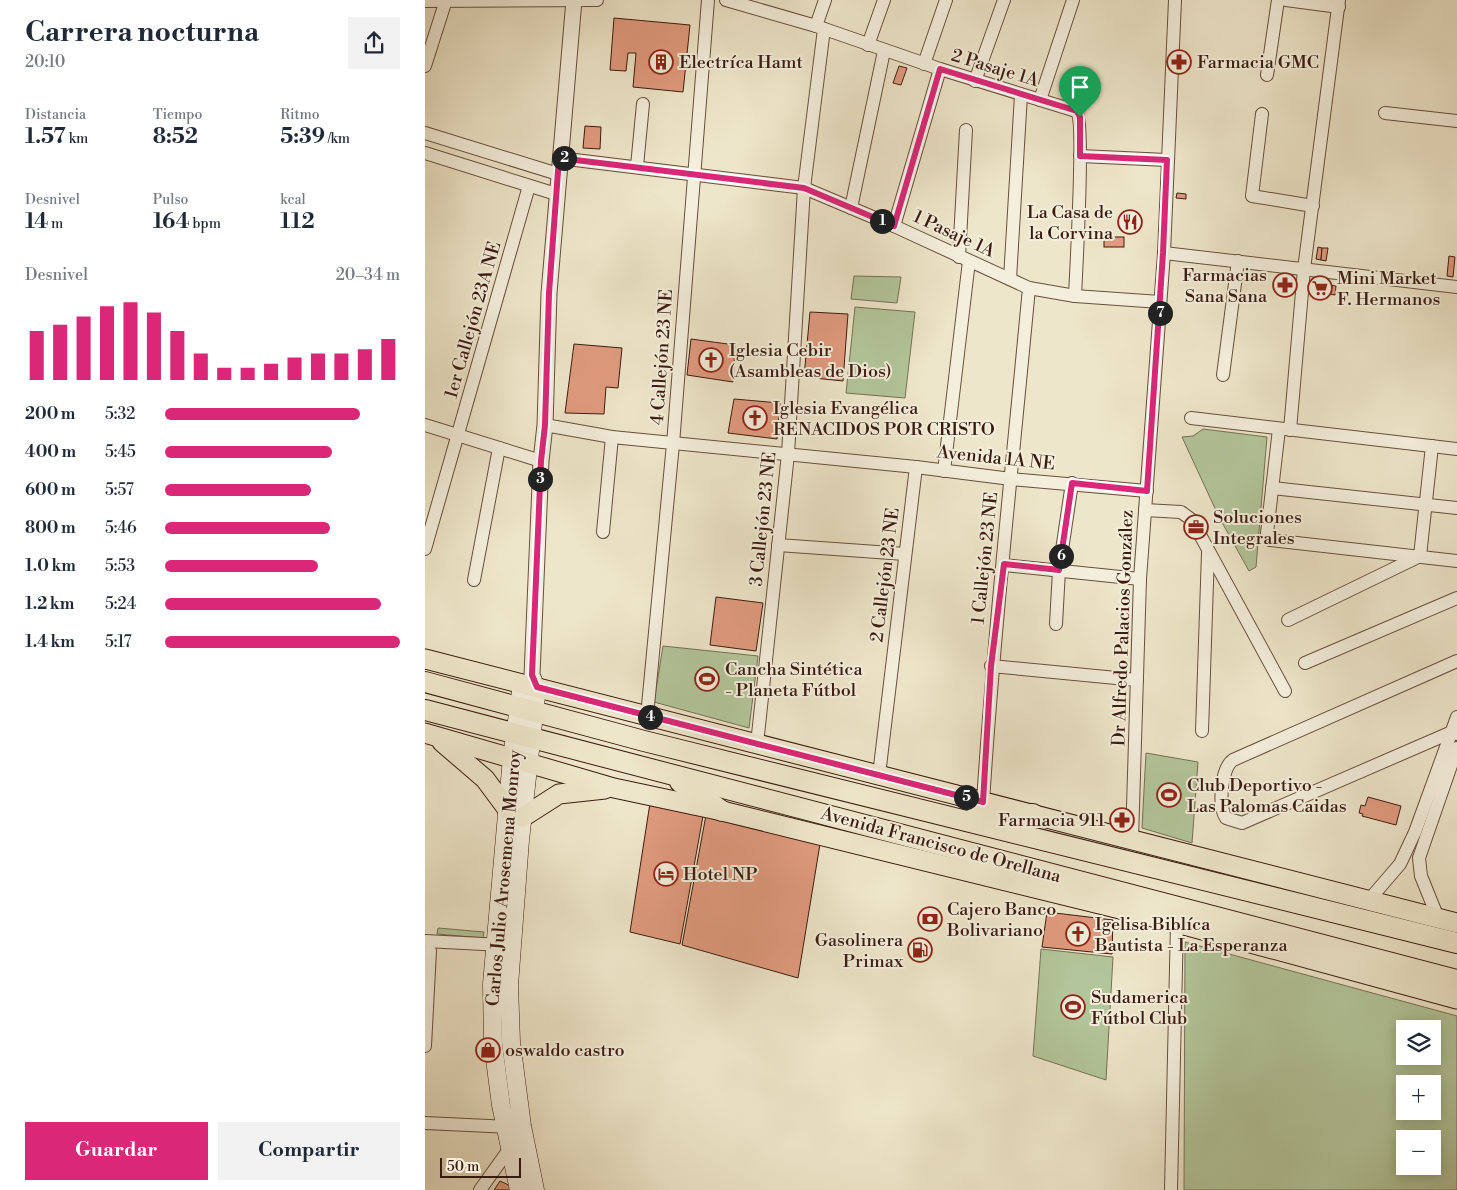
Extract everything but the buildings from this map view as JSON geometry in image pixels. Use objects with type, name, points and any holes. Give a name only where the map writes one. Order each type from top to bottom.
[{"type":"highway","name":"Avenida Francisco de Orellana","points":[[425,682],[950,818],[1457,943]]},
{"type":"highway","name":"Avenida Francisco de Orellana","points":[[425,710],[1457,980]]},
{"type":"highway","points":[[660,772],[687,786],[722,811]]},
{"type":"highway","points":[[950,818],[1033,814]]},
{"type":"main road","points":[[425,659],[530,682],[647,716],[1457,922]]},
{"type":"main road","name":"Carlos Julio Arosemena Monroy","points":[[530,682],[515,814],[504,945],[491,984],[493,1044],[518,1146],[535,1190]]},
{"type":"main road","points":[[428,734],[479,773],[515,814],[559,794],[614,788]]},
{"type":"main road","name":"Avenida Francisco de Orellana","points":[[428,734],[614,788],[722,811],[1177,923],[1457,999]]},
{"type":"main road","name":"Carlos Julio Arosemena Monroy","points":[[518,1146],[519,1190]]},
{"type":"street","points":[[425,1],[597,0]]},
{"type":"street","name":"4 Callejón 23 NE","points":[[647,716],[673,444],[708,0]]},
{"type":"street","name":"2 Pasaje 1A","points":[[726,0],[760,5],[884,51],[975,81],[1073,109],[1079,114],[1080,156],[1075,296]]},
{"type":"street","name":"3 Callejón 23 NE","points":[[757,744],[787,454],[804,188],[820,27],[825,0]]},
{"type":"street","points":[[868,45],[884,0]]},
{"type":"street","points":[[924,64],[946,0]]},
{"type":"street","points":[[975,81],[1004,0]]},
{"type":"street","points":[[1039,100],[1073,0]]},
{"type":"street","name":"Dr Alfredo Palacios González","points":[[1132,839],[1140,579],[1163,253],[1175,0]]},
{"type":"street","points":[[1267,75],[1278,0]]},
{"type":"street","points":[[1286,0],[1339,4],[1285,430],[1271,488],[1267,533],[1270,540],[1457,561]]},
{"type":"street","points":[[425,66],[446,1]]},
{"type":"street","points":[[530,682],[541,461],[545,425],[549,293],[559,158],[574,1]]},
{"type":"street","points":[[851,208],[884,51]]},
{"type":"street","points":[[894,226],[940,69]]},
{"type":"street","points":[[1010,279],[1021,95]]},
{"type":"street","points":[[637,166],[643,104]]},
{"type":"street","points":[[1385,112],[1457,121]]},
{"type":"street","points":[[1262,114],[1252,196],[1313,206]]},
{"type":"street","points":[[945,472],[964,259],[966,130]]},
{"type":"street","points":[[425,133],[558,174]]},
{"type":"street","points":[[425,153],[556,194]]},
{"type":"street","points":[[1080,156],[1167,160]]},
{"type":"street","name":"1 Pasaje 1A","points":[[559,158],[637,166],[804,188],[894,226],[1029,288],[1075,296],[1160,302]]},
{"type":"street","name":"1er Callejón 23A NE","points":[[425,549],[529,186]]},
{"type":"street","points":[[1163,253],[1457,287]]},
{"type":"street","points":[[1223,375],[1238,261]]},
{"type":"street","name":"1 Callejón 23 NE","points":[[983,802],[991,666],[1004,564],[1029,288]]},
{"type":"street","points":[[1191,418],[1457,449]]},
{"type":"street","points":[[425,425],[541,461]]},
{"type":"street","name":"Avenida 1A NE","points":[[545,425],[612,437],[673,444],[1147,491]]},
{"type":"street","points":[[603,532],[612,437]]},
{"type":"street","points":[[1420,556],[1432,446]]},
{"type":"street","points":[[474,580],[499,448]]},
{"type":"street","name":"2 Callejón 23 NE","points":[[879,775],[915,468]]},
{"type":"street","points":[[1056,624],[1059,570],[1072,483]]},
{"type":"street","points":[[1271,488],[1457,508]]},
{"type":"street","points":[[1145,510],[1185,513],[1192,520],[1285,691]]},
{"type":"street","points":[[778,545],[905,554]]},
{"type":"street","points":[[1202,731],[1208,551]]},
{"type":"street","points":[[1288,620],[1420,556]]},
{"type":"street","points":[[1004,564],[1140,579]]},
{"type":"street","points":[[1305,663],[1457,598]]},
{"type":"street","points":[[1454,733],[1242,823],[1232,822],[1223,814],[1221,802],[1225,769],[1233,760],[1457,661]]},
{"type":"street","points":[[991,666],[1137,680]]},
{"type":"street","points":[[1369,900],[1400,864],[1415,832],[1454,733],[1457,717]]},
{"type":"street","points":[[1438,918],[1421,876],[1419,858],[1457,748]]},
{"type":"street","points":[[1171,1190],[1177,923]]},
{"type":"street","points":[[425,1046],[427,946],[504,945]]},
{"type":"street","points":[[425,1123],[514,1127]]},
{"type":"street","points":[[480,1190],[518,1146]]},
{"type":"green space","points":[[854,276],[901,277],[897,303],[851,299]]},
{"type":"green space","points":[[855,307],[915,312],[905,398],[846,393]]},
{"type":"green space","points":[[1203,429],[1267,437],[1256,567],[1249,571],[1219,517],[1182,437],[1193,436]]},
{"type":"green space","name":"Cancha Sintética - Planeta Fútbol","points":[[663,646],[758,656],[749,728],[654,702]]},
{"type":"green space","name":"Club Deportivo - Las Palomas Caidas","points":[[1146,753],[1198,762],[1192,843],[1142,828]]},
{"type":"green space","points":[[438,928],[484,932],[483,938],[437,934]]},
{"type":"green space","points":[[1185,942],[1457,1016],[1457,1190],[1184,1190]]},
{"type":"green space","name":"Sudamerica Fútbol Club","points":[[1041,949],[1113,957],[1106,1080],[1033,1056]]},
{"type":"place","name":"Electríca Hamt","points":[[661,62]]},
{"type":"place","name":"Farmacia GMC","points":[[1179,62]]},
{"type":"place","name":"La Casa de la Corvina","points":[[1130,222]]},
{"type":"place","name":"Farmacias Sana Sana","points":[[1285,285]]},
{"type":"place","name":"Mini Market F. Hermanos","points":[[1320,288]]},
{"type":"place","name":"Iglesia Cebir (Asambleas de Dios)","points":[[711,360]]},
{"type":"place","name":"Iglesia Evangélica RENACIDOS POR CRISTO","points":[[755,418]]},
{"type":"place","name":"Soluciones Integrales","points":[[1196,527]]},
{"type":"place","name":"Cancha Sintética - Planeta Fútbol","points":[[707,679]]},
{"type":"place","name":"Club Deportivo - Las Palomas Caidas","points":[[1169,795]]},
{"type":"place","name":"Farmacia 911","points":[[1122,820]]},
{"type":"place","name":"Hotel NP","points":[[666,874]]},
{"type":"place","name":"Cajero Banco Bolivariano","points":[[930,919]]},
{"type":"place","name":"Igelisa Biblíca Bautista - La Esperanza","points":[[1078,934]]},
{"type":"place","name":"Gasolinera Primax","points":[[920,950]]},
{"type":"place","name":"Sudamerica Fútbol Club","points":[[1073,1007]]},
{"type":"place","name":"oswaldo castro","points":[[488,1050]]},
{"type":"route","points":[[940,69],[1021,95],[1073,109],[1077,111],[1080,117],[1080,156],[1167,160],[1163,253],[1147,491],[1072,483],[1059,570],[1004,564],[991,666],[983,802],[537,687],[532,675],[541,461],[545,425],[549,293],[559,158],[637,166],[804,188],[894,226],[940,69]]}]
